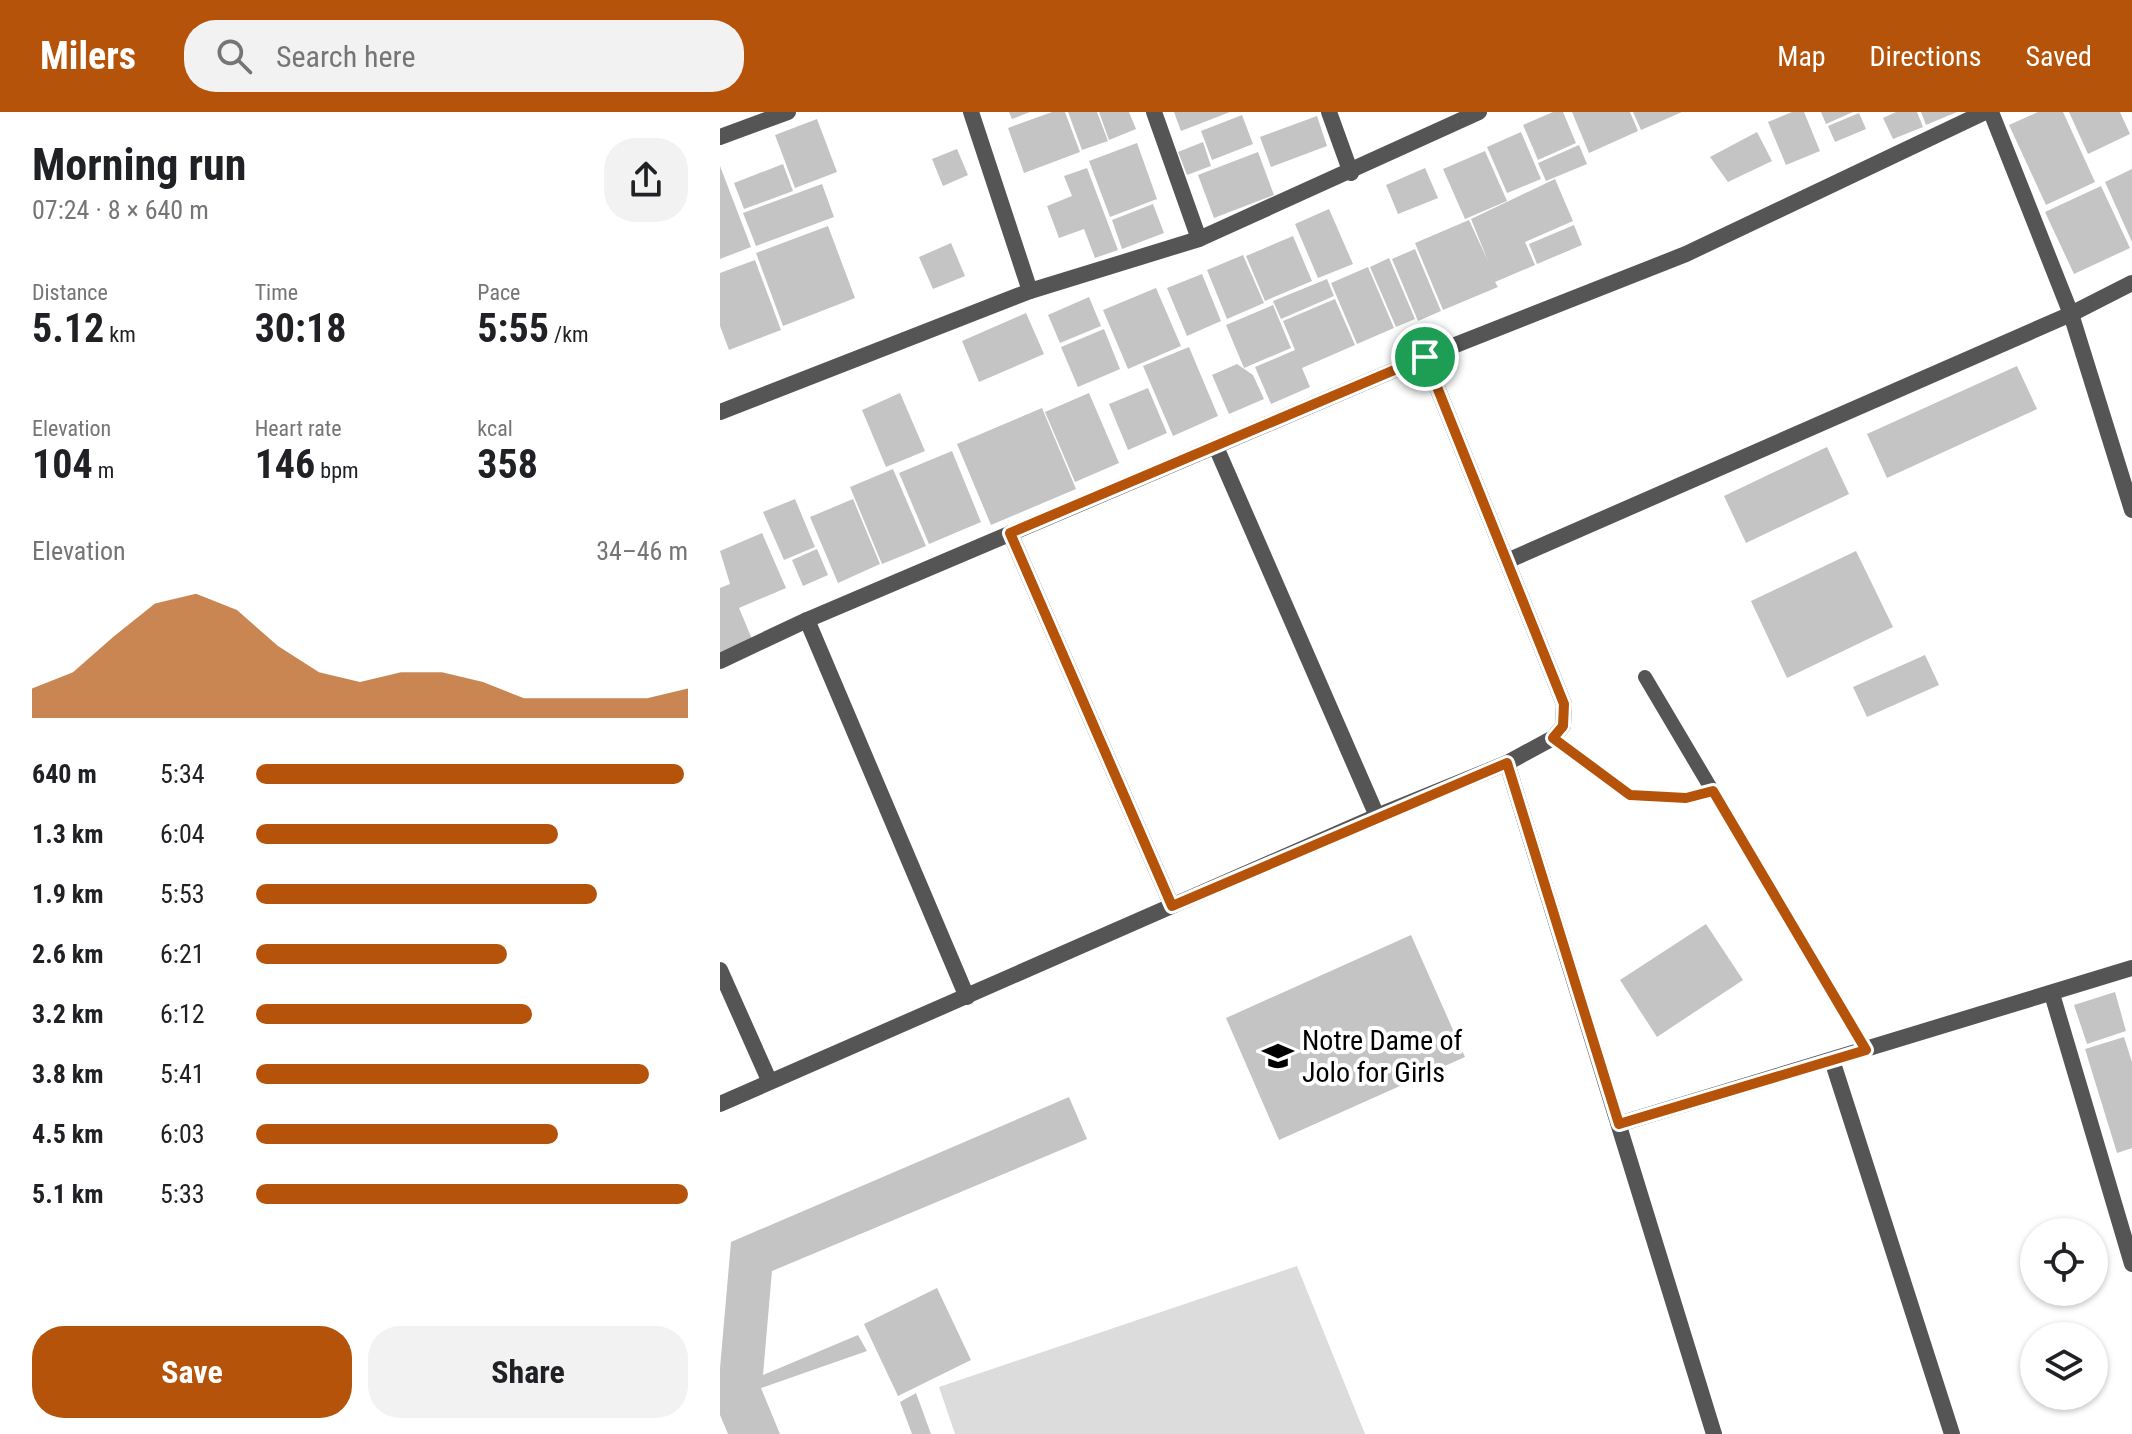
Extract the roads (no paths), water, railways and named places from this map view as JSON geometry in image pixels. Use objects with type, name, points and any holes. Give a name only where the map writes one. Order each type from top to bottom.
[{"type":"street","points":[[720,137],[788,112]]},
{"type":"street","points":[[971,112],[1030,291]]},
{"type":"street","points":[[1154,112],[1199,239]]},
{"type":"street","points":[[1329,112],[1351,173]]},
{"type":"street","points":[[720,412],[1030,291],[1199,239],[1351,173],[1479,112]]},
{"type":"street","points":[[720,661],[807,620],[1425,357],[1686,254],[1988,112],[2071,314],[2132,510]]},
{"type":"street","points":[[1507,561],[2071,314],[2132,283]]},
{"type":"street","points":[[720,1104],[1377,816],[1507,763],[1553,738],[1563,726],[1566,710],[1425,357]]},
{"type":"street","points":[[1216,447],[1377,816]]},
{"type":"street","points":[[1010,533],[1172,906]]},
{"type":"street","points":[[807,620],[967,997]]},
{"type":"street","points":[[1507,763],[1714,1434]]},
{"type":"street","points":[[1619,1124],[2132,968]]},
{"type":"street","points":[[720,970],[769,1080]]},
{"type":"street","points":[[2052,994],[2132,1264]]},
{"type":"street","points":[[1832,1060],[1952,1434]]},
{"type":"lane","points":[[1645,677],[1866,1050]]},
{"type":"lane","points":[[1553,738],[1630,795],[1686,798],[1713,791]]},
{"type":"place","name":"Notre Dame of Jolo for Girls","points":[[1278,1056]]}]
